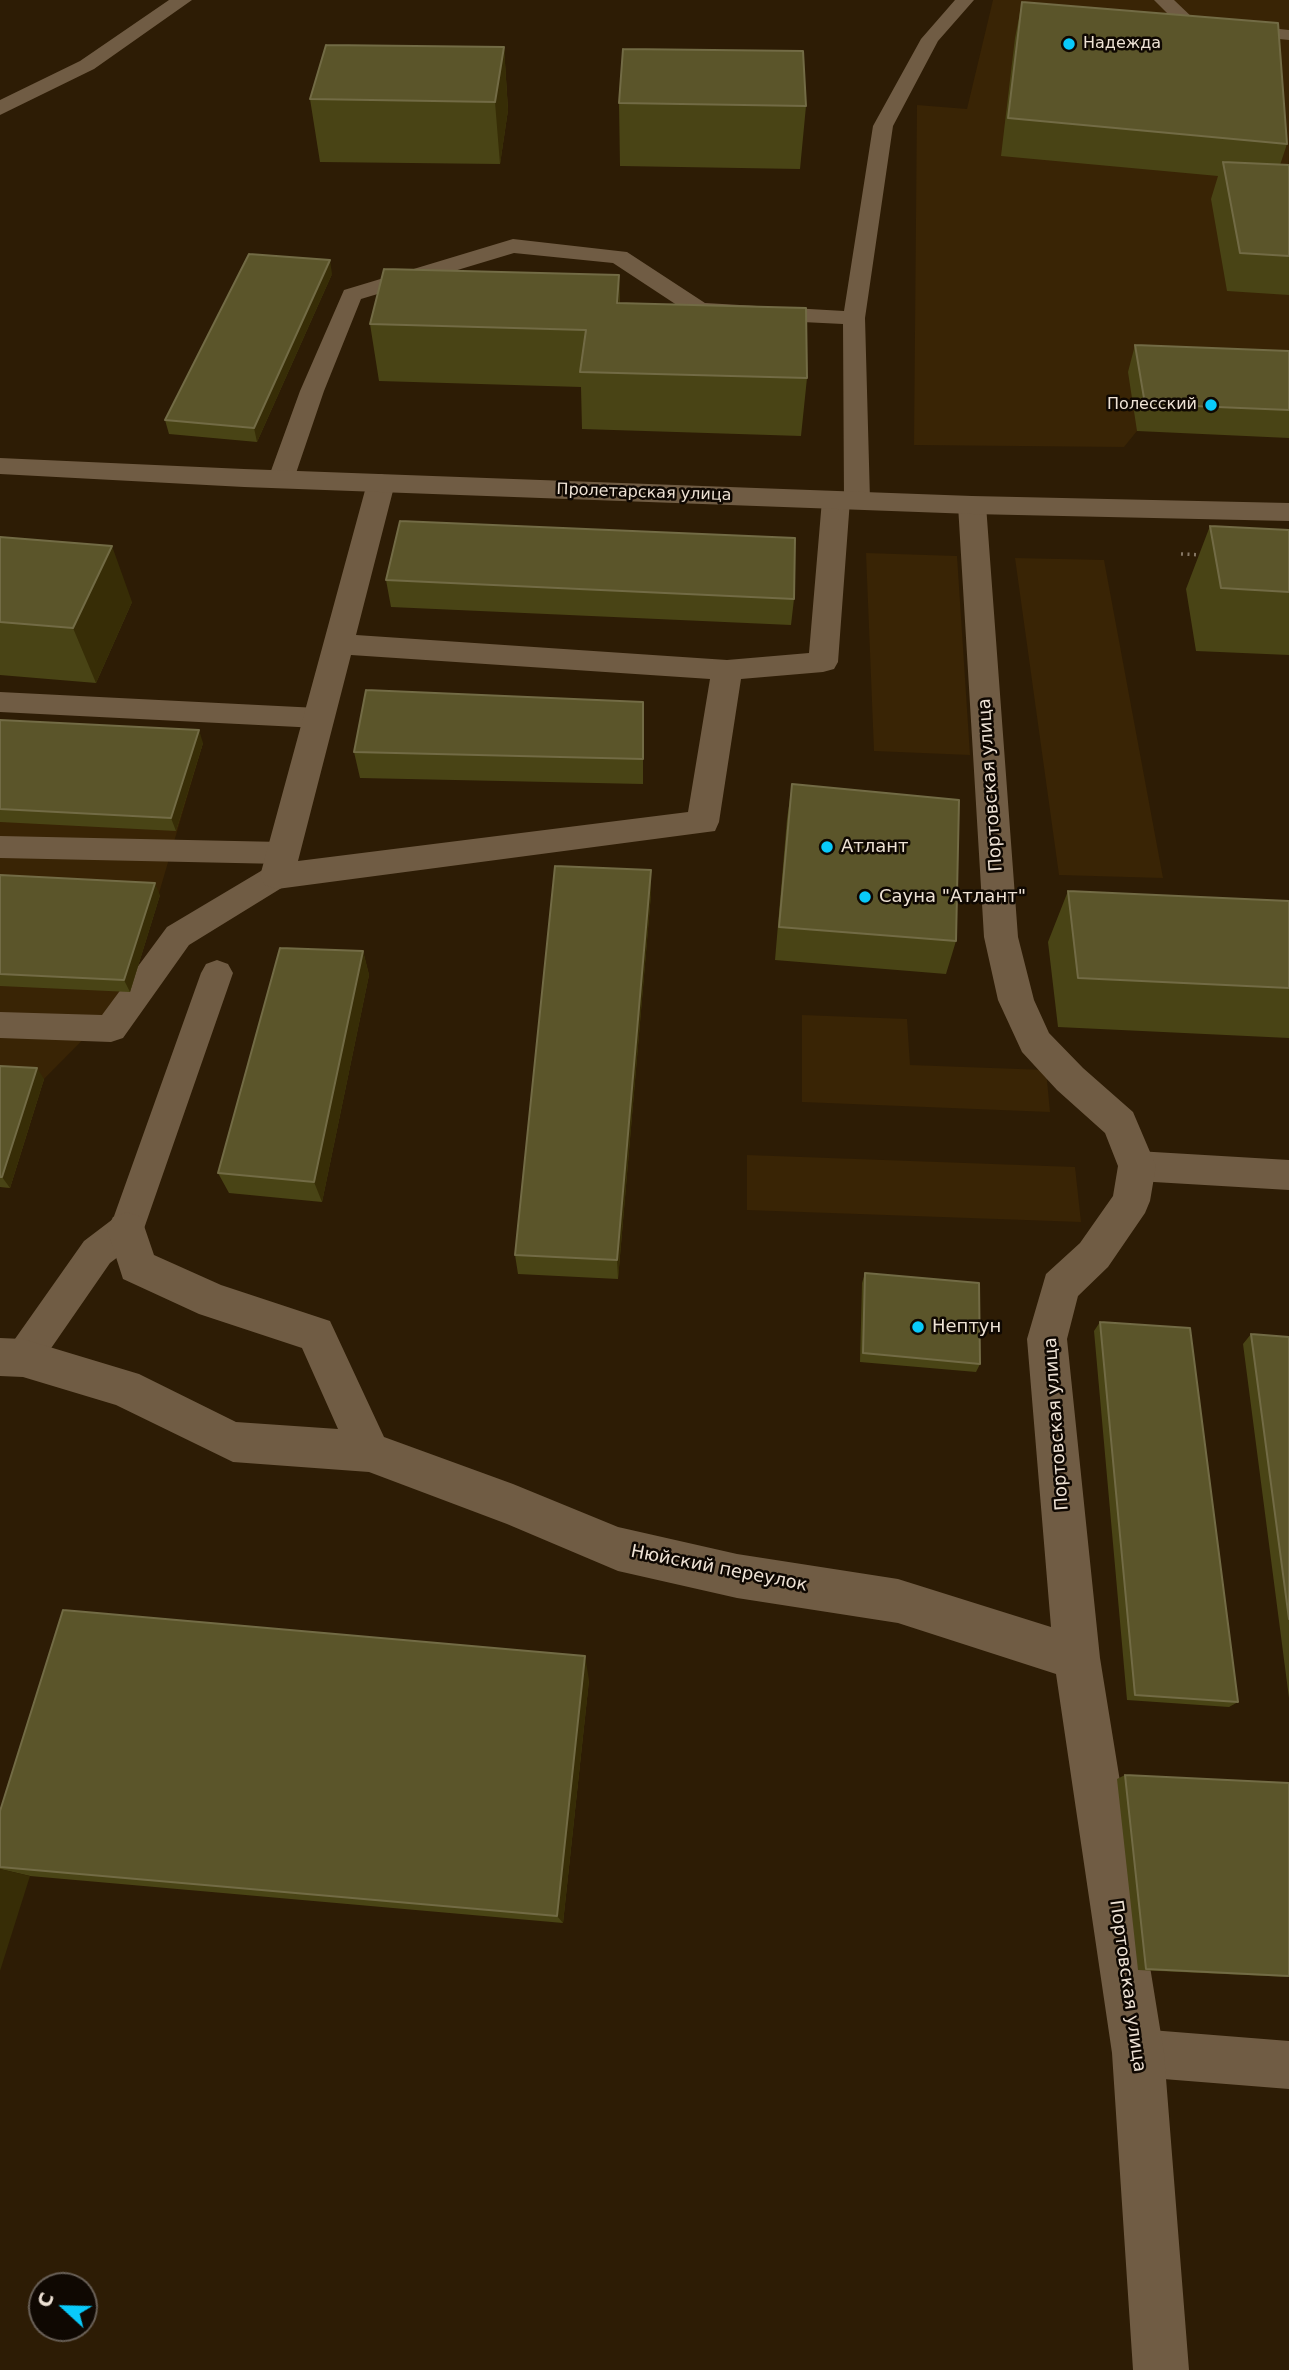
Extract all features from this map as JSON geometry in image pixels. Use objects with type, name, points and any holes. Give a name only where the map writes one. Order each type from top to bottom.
[{"type":"street","points":[[0,108],[87,65],[182,0]]},
{"type":"street","name":"Пролетарская улица","points":[[0,466],[281,480],[972,505],[1289,512]]},
{"type":"street","points":[[381,483],[280,865],[703,822],[727,670]]},
{"type":"street","points":[[339,643],[727,670],[823,662],[847,500]]},
{"type":"street","name":"Портовская улица","points":[[972,505],[1001,937],[1016,1000],[1035,1042],[1070,1079],[1120,1123],[1137,1166],[1131,1201],[1094,1255],[1060,1287],[1047,1339],[1077,1658],[1138,2053],[1161,2370]]},
{"type":"street","points":[[128,1229],[137,1266],[214,1301],[316,1334],[369,1452]]},
{"type":"street","name":"Нюйский переулок","points":[[11,1357],[124,1388],[233,1442],[369,1452],[513,1505],[618,1549],[737,1576],[898,1601],[1077,1658]]},
{"type":"lane","points":[[847,500],[854,318],[883,126],[930,39],[965,0]]},
{"type":"lane","points":[[1163,0],[1189,25],[1289,36]]},
{"type":"lane","points":[[281,480],[312,391],[352,295],[513,246],[619,257],[700,310],[854,318]]},
{"type":"lane","points":[[0,702],[318,718]]},
{"type":"lane","points":[[0,847],[280,865]]},
{"type":"lane","points":[[0,1025],[111,1029],[178,936],[280,865]]},
{"type":"lane","points":[[11,1357],[97,1252],[128,1229],[217,973]]},
{"type":"lane","points":[[1137,1166],[1289,1175]]},
{"type":"lane","points":[[1138,2053],[1289,2065]]},
{"type":"shaded area","points":[[993,0],[1289,0],[1289,379],[1137,431],[1124,447],[914,445],[917,105],[967,109]]},
{"type":"shaded area","points":[[866,553],[957,556],[970,755],[874,751]]},
{"type":"shaded area","points":[[1015,558],[1104,560],[1163,878],[1059,875]]},
{"type":"shaded area","points":[[0,733],[203,743],[130,992],[44,1079],[10,1188],[0,1187]]},
{"type":"shaded area","points":[[802,1015],[907,1019],[910,1065],[1046,1070],[1050,1112],[802,1102]]},
{"type":"shaded area","points":[[747,1155],[1075,1167],[1081,1222],[747,1210]]},
{"type":"building","points":[[1022,2],[1278,23],[1287,144],[1008,118]]},
{"type":"building","points":[[326,45],[504,47],[495,102],[310,99]]},
{"type":"building","points":[[623,49],[803,51],[806,106],[619,103]]},
{"type":"building","points":[[1223,162],[1289,165],[1289,256],[1240,253]]},
{"type":"building","points":[[249,254],[330,260],[254,428],[165,420]]},
{"type":"building","points":[[384,269],[619,275],[617,303],[806,308],[807,378],[580,372],[586,330],[370,324]]},
{"type":"building","points":[[1135,345],[1289,351],[1289,410],[1145,404]]},
{"type":"building","points":[[400,521],[795,538],[794,599],[386,580]]},
{"type":"building","points":[[1210,526],[1289,530],[1289,592],[1221,588]]},
{"type":"building","points":[[0,537],[112,546],[73,628],[0,622]]},
{"type":"building","points":[[366,690],[643,702],[643,759],[354,752]]},
{"type":"building","points":[[0,720],[199,730],[171,818],[0,809]]},
{"type":"building","name":"Сауна \"Атлант\"","points":[[792,784],[959,800],[956,941],[779,927]]},
{"type":"building","points":[[555,866],[651,870],[617,1260],[515,1255]]},
{"type":"building","points":[[0,875],[155,883],[124,980],[0,974]]},
{"type":"building","points":[[1068,891],[1289,901],[1289,988],[1078,978]]},
{"type":"building","points":[[280,948],[363,951],[314,1182],[218,1173]]},
{"type":"building","points":[[0,1066],[37,1068],[2,1177],[0,1177]]},
{"type":"building","name":"Нептун","points":[[865,1273],[979,1283],[980,1364],[863,1353]]},
{"type":"building","points":[[1100,1322],[1190,1328],[1238,1702],[1135,1695]]},
{"type":"building","points":[[1251,1334],[1289,1337],[1289,1619]]},
{"type":"building","points":[[63,1610],[585,1656],[557,1916],[0,1867],[0,1811]]},
{"type":"building","points":[[1125,1775],[1289,1783],[1289,1976],[1146,1969]]},
{"type":"place","name":"Надежда","points":[[1069,44]]},
{"type":"place","name":"Полесский","points":[[1211,405]]},
{"type":"place","name":"Атлант","points":[[827,847]]},
{"type":"place","name":"Сауна \"Атлант\"","points":[[865,897]]},
{"type":"place","name":"Нептун","points":[[918,1327]]}]
